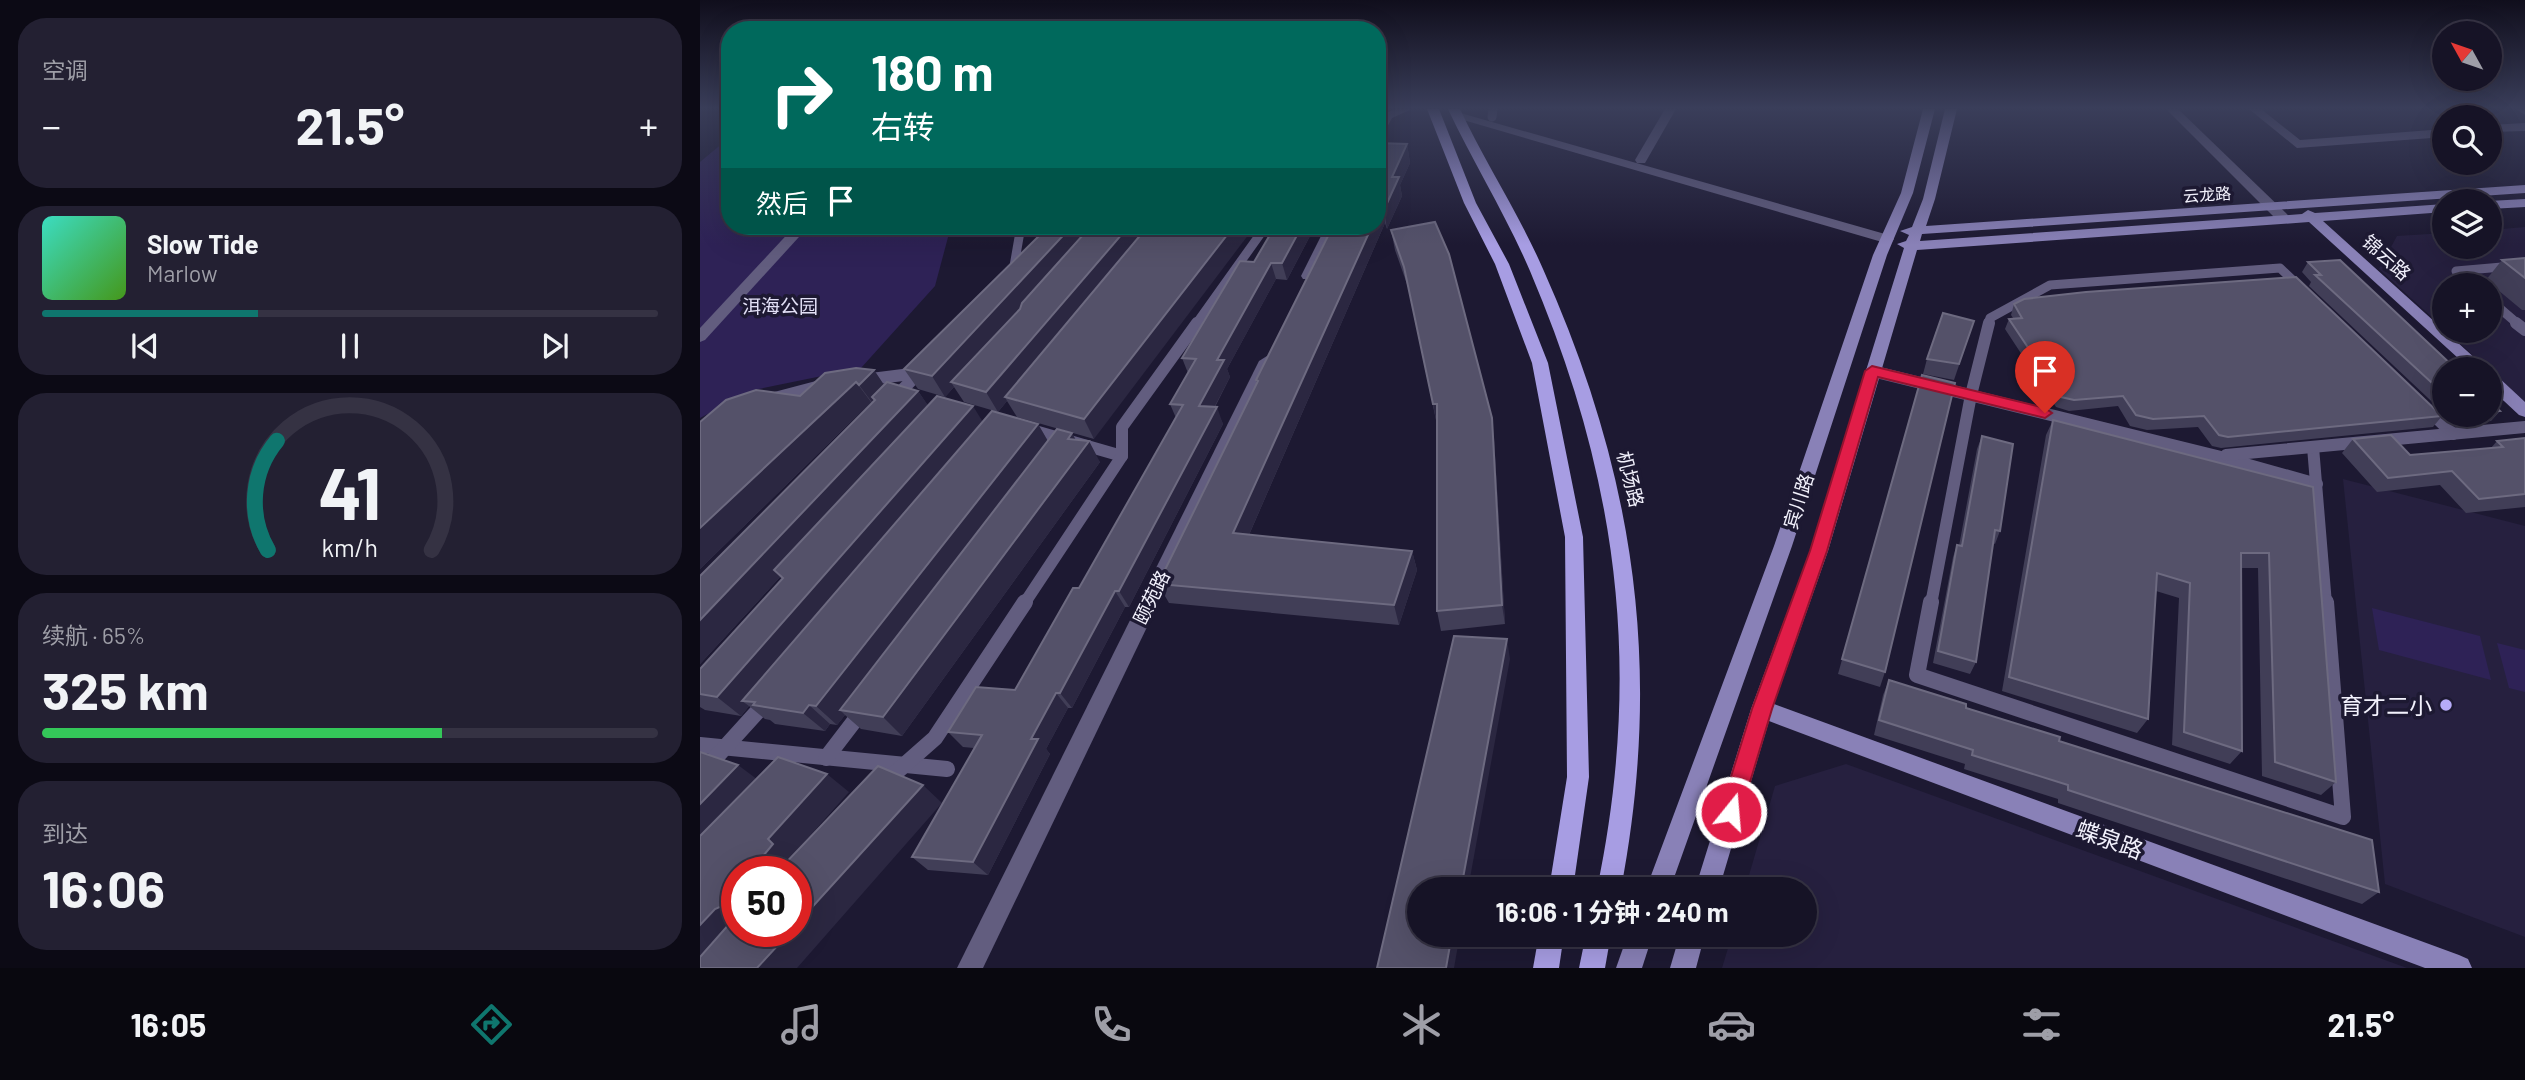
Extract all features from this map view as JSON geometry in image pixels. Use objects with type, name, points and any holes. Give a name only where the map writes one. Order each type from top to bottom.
[{"type":"main road","points":[[1451,154],[1470,203],[1502,264],[1540,363],[1574,537],[1578,777],[1562,877]]},
{"type":"main road","name":"机场路","points":[[1480,154],[1536,269],[1570,353],[1609,488],[1623,557],[1630,676],[1629,767],[1621,837],[1612,877]]},
{"type":"main road","points":[[1546,968],[1550,947]]},
{"type":"main road","points":[[1592,968],[1596,947]]},
{"type":"street","points":[[1608,154],[1889,235]]},
{"type":"street","points":[[1623,154],[1889,235]]},
{"type":"street","points":[[1641,160],[1644,154]]},
{"type":"street","name":"宾川路","points":[[1662,877],[1783,546],[1917,154]]},
{"type":"street","name":"宾川路","points":[[1711,877],[1762,709],[1819,551],[1872,371],[1929,199],[1940,154]]},
{"type":"street","points":[[2218,154],[2285,220]]},
{"type":"street","name":"云龙路","points":[[1914,238],[2272,207],[2525,189]]},
{"type":"street","points":[[2502,204],[2525,203]]},
{"type":"street","name":"锦云路","points":[[2298,205],[2466,357]]},
{"type":"street","name":"云龙路","points":[[1889,235],[1914,238],[2285,220],[2432,209]]},
{"type":"street","points":[[700,337],[794,235]]},
{"type":"street","points":[[1300,293],[1329,235]]},
{"type":"street","name":"颐苑路","points":[[970,968],[1276,343]]},
{"type":"street","points":[[2502,390],[2525,411]]},
{"type":"street","name":"蝶泉路","points":[[1762,709],[2459,968]]},
{"type":"street","points":[[1629,968],[1636,947]]},
{"type":"street","points":[[1683,968],[1689,947]]},
{"type":"lane","points":[[1020,235],[1012,279],[1030,261]]},
{"type":"lane","points":[[877,789],[935,738],[1122,456],[1122,427],[1260,235]]},
{"type":"lane","points":[[2458,273],[2456,271],[2525,265]]},
{"type":"lane","points":[[2309,296],[2280,268],[2050,285],[1990,318],[1971,395],[1917,675],[2343,817],[2313,447]]},
{"type":"lane","points":[[2502,309],[2522,325]]},
{"type":"lane","points":[[880,412],[928,364]]},
{"type":"lane","points":[[1872,371],[2217,456],[2317,484]]},
{"type":"lane","points":[[852,381],[919,373]]},
{"type":"lane","points":[[755,405],[792,393],[838,383]]},
{"type":"lane","points":[[899,393],[912,397]]},
{"type":"lane","points":[[2415,397],[2454,434]]},
{"type":"lane","points":[[1015,426],[1061,445],[1122,456]]},
{"type":"lane","points":[[2217,456],[2525,427]]},
{"type":"lane","points":[[700,775],[772,696]]},
{"type":"lane","points":[[826,758],[867,703]]},
{"type":"lane","points":[[700,745],[947,769]]},
{"type":"lane","points":[[784,775],[802,755]]},
{"type":"shaded area","points":[[2525,227],[2525,402],[2502,381],[2502,357],[2475,357],[2459,343],[2502,343],[2502,273],[2432,273],[2432,317],[2379,269],[2397,236],[2432,234],[2432,259],[2502,259],[2502,229]]},
{"type":"shaded area","name":"育才二小","points":[[2343,479],[2525,526],[2525,937],[2385,884]]},
{"type":"shaded area","points":[[1846,764],[2407,968],[1722,968],[1728,947],[1817,947],[1817,877],[1748,877],[1775,786]]},
{"type":"green space","name":"洱海公园","points":[[709,154],[721,154],[721,235],[949,235],[935,286],[861,368],[754,390],[700,418],[700,162]]},
{"type":"green space","points":[[2372,608],[2480,636],[2491,680],[2379,650]]},
{"type":"green space","points":[[2497,643],[2525,650],[2525,692],[2509,688]]},
{"type":"building","points":[[1386,154],[1402,154],[1392,177],[1399,177],[1386,206]]},
{"type":"building","points":[[1435,222],[1449,254],[1492,418],[1502,605],[1437,611],[1437,404],[1433,404],[1404,267],[1391,230]]},
{"type":"building","points":[[1040,235],[1064,235],[932,376],[904,369]]},
{"type":"building","points":[[1083,235],[1121,235],[986,392],[951,382],[1020,309],[1022,303]]},
{"type":"building","points":[[1140,235],[1227,235],[1084,419],[1005,397]]},
{"type":"building","points":[[1270,235],[1297,235],[1282,263],[1271,263],[1217,360],[1224,360],[1199,406],[1217,407],[1119,591],[1115,591],[1060,693],[1056,693],[1031,739],[1038,739],[973,862],[912,857],[982,735],[948,732],[976,687],[1015,690],[1073,588],[1079,588],[1183,405],[1170,404],[1196,359],[1182,358],[1240,261],[1254,262]]},
{"type":"building","points":[[1328,235],[1368,235],[1233,533],[1412,551],[1394,605],[1158,584],[1258,381],[1256,380]]},
{"type":"building","points":[[2525,258],[2525,278],[2502,260]]},
{"type":"building","points":[[2340,260],[2443,357],[2432,357],[2432,383],[2315,275],[2321,275],[2308,262]]},
{"type":"building","points":[[2296,277],[2432,406],[2432,417],[2228,437],[2219,435],[2204,416],[2153,419],[2136,415],[2123,396],[2074,400],[2061,397],[2009,319],[2022,318],[2014,304],[2024,299]]},
{"type":"building","points":[[1943,313],[1974,321],[1959,364],[1927,359]]},
{"type":"building","points":[[856,368],[874,370],[859,385],[856,382],[700,528],[700,422],[726,400],[756,390],[800,396],[825,373]]},
{"type":"building","points":[[1922,375],[1955,383],[1885,672],[1842,659]]},
{"type":"building","points":[[887,382],[918,391],[700,620],[700,576],[875,400],[872,397]]},
{"type":"building","points":[[937,396],[973,406],[717,697],[700,694],[700,669],[783,578],[774,570]]},
{"type":"building","points":[[992,411],[1038,424],[816,706],[809,705],[803,713],[742,701]]},
{"type":"building","points":[[2053,420],[2313,487],[2336,782],[2275,762],[2269,553],[2241,553],[2242,751],[2184,732],[2190,583],[2157,573],[2148,719],[2009,677]]},
{"type":"building","points":[[1057,429],[1072,433],[1068,439],[1089,441],[883,717],[840,710]]},
{"type":"building","points":[[2391,435],[2410,455],[2503,447],[2497,441],[2525,438],[2525,494],[2479,499],[2452,471],[2388,478],[2353,439]]},
{"type":"building","points":[[1982,436],[2013,444],[2000,531],[1995,530],[1976,662],[1938,651],[1957,545],[1962,546]]},
{"type":"building","points":[[1454,636],[1507,639],[1463,877],[1407,877],[1407,947],[1450,947],[1446,968],[1377,968]]},
{"type":"building","points":[[1889,680],[1966,704],[1966,708],[2060,737],[2059,741],[2372,840],[2379,892],[2068,790],[2068,785],[1972,755],[1973,750],[1879,720]]},
{"type":"building","points":[[700,752],[738,765],[700,804]]},
{"type":"building","points":[[778,757],[827,774],[768,839],[773,844],[763,856],[721,856],[721,906],[700,925],[700,836]]},
{"type":"building","points":[[878,766],[923,785],[812,907],[812,856],[792,856]]},
{"type":"building","points":[[721,933],[721,947],[776,947],[757,968],[700,968],[700,957]]},
{"type":"place","name":"育才二小","points":[[2446,705]]},
{"type":"route","points":[[1731,812],[1762,709],[1819,551],[1872,371],[2045,413]]}]
